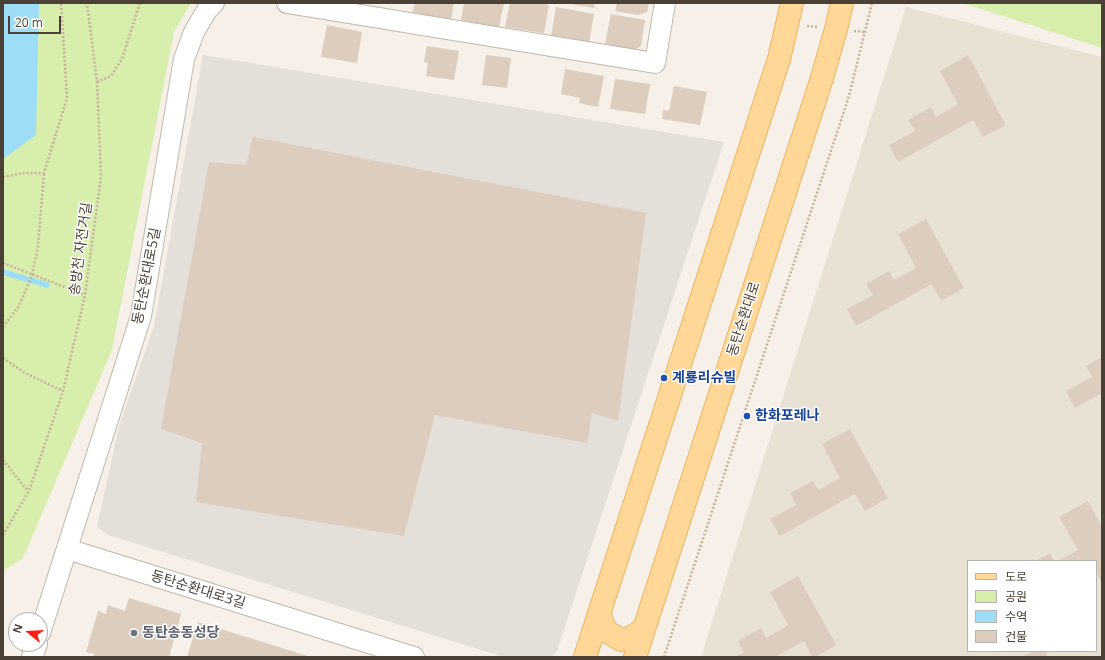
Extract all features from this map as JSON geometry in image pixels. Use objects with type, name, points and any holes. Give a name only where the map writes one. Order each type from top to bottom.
[{"type":"main road","points":[[585,657],[779,59],[792,3]]},
{"type":"main road","name":"동탄순환대로","points":[[635,657],[822,78],[842,3]]},
{"type":"main road","points":[[599,613],[606,630],[621,640],[632,637],[644,629]]},
{"type":"street","name":"동탄순환대로5길","points":[[67,549],[141,316],[184,59],[194,32],[207,10],[214,3]]},
{"type":"street","points":[[287,3],[655,63],[664,3]]},
{"type":"street","points":[[47,612],[67,549]]},
{"type":"street","name":"동탄순환대로3길","points":[[67,549],[414,657]]},
{"type":"path","points":[[3,327],[19,306],[32,275],[38,246],[44,173],[67,98],[61,3]]},
{"type":"path","name":"송방천 자전거길","points":[[3,535],[29,491],[63,391],[85,295],[100,177],[97,82],[87,3]]},
{"type":"path","points":[[97,82],[111,76],[122,59],[140,3]]},
{"type":"path","points":[[664,657],[849,96],[872,3]]},
{"type":"path","points":[[3,177],[23,173],[44,173]]},
{"type":"path","points":[[3,263],[85,295]]},
{"type":"path","points":[[3,358],[25,373],[63,391]]},
{"type":"path","points":[[3,460],[29,491]]},
{"type":"shaded area","points":[[906,7],[1102,57],[1102,657],[701,657]]},
{"type":"shaded area","points":[[203,55],[724,142],[557,651],[551,657],[504,657],[108,535],[97,527],[119,426],[154,326]]},
{"type":"green space","points":[[3,3],[191,3],[174,32],[112,350],[23,558],[3,571]]},
{"type":"green space","points":[[963,3],[1102,3],[1102,48]]},
{"type":"water","points":[[3,3],[39,3],[36,135],[3,159]]},
{"type":"building","points":[[415,3],[454,3],[451,20],[412,14]]},
{"type":"building","points":[[464,3],[504,3],[499,27],[461,20]]},
{"type":"building","points":[[510,3],[540,3],[549,5],[544,33],[505,27]]},
{"type":"building","points":[[570,3],[595,3],[594,8]]},
{"type":"building","points":[[617,3],[649,3],[647,12],[638,15],[615,11]]},
{"type":"building","points":[[556,7],[594,14],[589,43],[551,36]]},
{"type":"building","points":[[611,14],[645,20],[641,46],[629,53],[604,49]]},
{"type":"building","points":[[327,25],[362,32],[357,63],[321,57]]},
{"type":"building","points":[[427,46],[459,51],[454,80],[426,76],[428,63],[424,62]]},
{"type":"building","points":[[486,55],[511,58],[507,88],[482,85]]},
{"type":"building","points":[[968,55],[1006,125],[983,137],[973,120],[898,162],[889,145],[915,131],[908,120],[931,107],[936,117],[958,104],[940,71]]},
{"type":"building","points":[[565,69],[604,76],[598,107],[579,103],[580,98],[561,94]]},
{"type":"building","points":[[615,79],[650,84],[645,114],[610,109]]},
{"type":"building","points":[[674,86],[707,92],[700,125],[662,119],[663,110],[669,111]]},
{"type":"building","points":[[253,137],[646,213],[618,421],[592,413],[587,443],[435,415],[404,536],[196,502],[202,443],[161,429],[209,162],[246,165]]},
{"type":"building","points":[[926,219],[964,288],[941,301],[932,284],[856,326],[847,309],[873,295],[866,284],[889,271],[894,280],[916,268],[898,234]]},
{"type":"building","points":[[1102,357],[1102,393],[1075,408],[1066,391],[1092,377],[1086,366]]},
{"type":"building","points":[[850,429],[888,498],[865,511],[855,494],[780,536],[770,519],[796,505],[790,493],[813,481],[818,490],[840,478],[822,444]]},
{"type":"building","points":[[1088,501],[1102,527],[1102,583],[1097,574],[1097,560],[1060,560],[1078,550],[1059,517]]},
{"type":"building","points":[[1050,553],[1054,560],[1038,560]]},
{"type":"building","points":[[798,576],[836,645],[815,657],[812,657],[804,641],[775,657],[735,657],[744,652],[738,641],[761,628],[766,638],[788,625],[770,592]]},
{"type":"building","name":"동탄송동성당","points":[[129,598],[181,614],[169,657],[94,657],[94,654],[86,652],[98,611],[106,614],[108,605],[125,611]]},
{"type":"building","points":[[198,622],[311,657],[187,657]]},
{"type":"building","points":[[1031,652],[1046,652],[1048,657],[1022,657]]},
{"type":"waterway","points":[[3,272],[47,285]]},
{"type":"place","name":"계룡리슈빌","points":[[664,378]]},
{"type":"place","name":"한화포레나","points":[[747,416]]},
{"type":"place","name":"동탄송동성당","points":[[134,633]]}]
